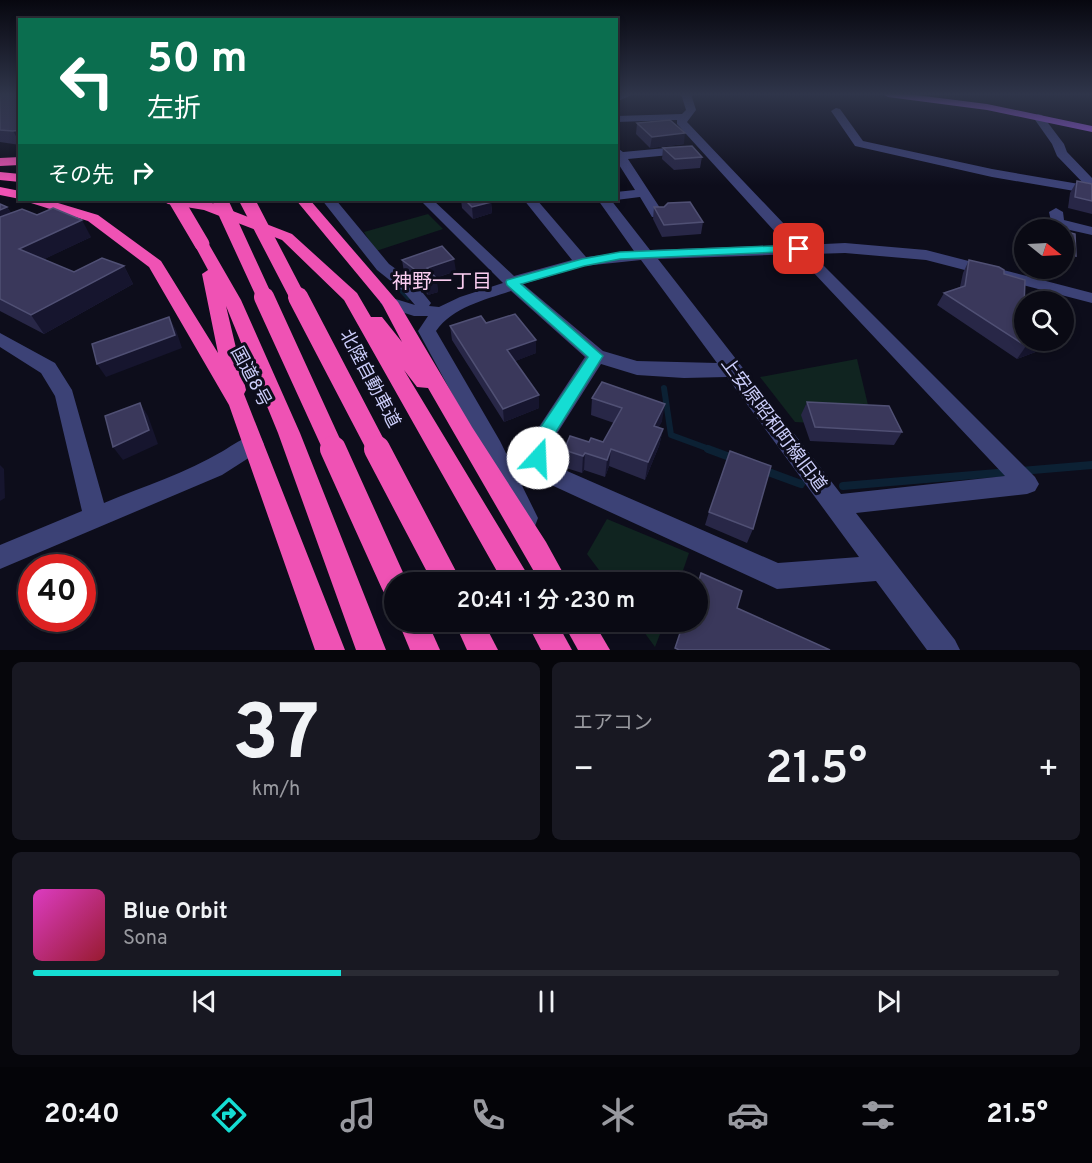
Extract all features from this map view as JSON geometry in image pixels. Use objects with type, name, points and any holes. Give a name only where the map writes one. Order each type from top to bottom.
[{"type":"highway","points":[[0,162],[18,161]]},
{"type":"highway","points":[[0,176],[18,178]]},
{"type":"highway","points":[[0,191],[18,195]]},
{"type":"highway","points":[[174,201],[207,206],[287,237],[368,311],[464,433]]},
{"type":"highway","points":[[177,201],[222,278],[289,433],[371,650]]},
{"type":"highway","points":[[220,201],[389,572]]},
{"type":"highway","name":"北陸自動車道","points":[[248,201],[442,572]]},
{"type":"highway","points":[[304,201],[389,302],[464,433],[549,572]]},
{"type":"highway","name":"国道8号","points":[[45,206],[93,218],[155,264],[239,404],[330,650]]},
{"type":"highway","points":[[202,244],[221,316],[239,404]]},
{"type":"highway","points":[[351,297],[512,572]]},
{"type":"highway","points":[[416,632],[425,650]]},
{"type":"highway","points":[[474,632],[483,650]]},
{"type":"highway","points":[[546,632],[557,650]]},
{"type":"highway","points":[[583,632],[595,650]]},
{"type":"main road","points":[[1071,124],[1092,129]]},
{"type":"street","points":[[683,124],[799,249],[1027,484],[834,505]]},
{"type":"street","points":[[845,124],[859,144],[992,173],[1092,190]]},
{"type":"street","points":[[1043,124],[1062,153],[1092,185]]},
{"type":"street","points":[[657,214],[643,193],[622,169],[618,154],[704,149]]},
{"type":"street","points":[[618,196],[643,193]]},
{"type":"street","points":[[330,201],[383,267],[408,286],[422,303]]},
{"type":"street","points":[[427,201],[512,283],[596,356],[638,369],[684,371],[730,369]]},
{"type":"street","points":[[531,201],[582,262]]},
{"type":"street","name":"上安原昭和町線旧道","points":[[605,201],[945,650]]},
{"type":"street","points":[[1056,212],[1057,224],[1092,231]]},
{"type":"street","points":[[389,302],[414,311],[438,310],[512,283],[582,262],[645,254],[845,248],[926,255],[1092,298]]},
{"type":"street","points":[[512,283],[450,308],[432,320],[427,331],[517,498],[537,550]]},
{"type":"street","points":[[0,339],[48,368],[65,395],[95,515]]},
{"type":"street","points":[[596,356],[540,442],[538,458],[542,470],[777,576],[882,568]]},
{"type":"street","points":[[0,557],[95,515],[214,468],[253,444]]},
{"type":"green space","points":[[428,214],[443,229],[376,251],[364,232]]},
{"type":"green space","points":[[857,359],[873,426],[795,422],[760,377]]},
{"type":"green space","points":[[607,519],[689,553],[682,572],[600,572],[587,554]]},
{"type":"green space","points":[[644,632],[661,632],[655,647]]},
{"type":"building","points":[[0,124],[18,124],[18,130],[0,130]]},
{"type":"building","points":[[638,124],[675,124],[685,133],[652,137]]},
{"type":"building","points":[[692,146],[702,157],[675,159],[663,148]]},
{"type":"building","points":[[1077,181],[1092,184],[1092,201],[1075,197]]},
{"type":"building","points":[[466,201],[491,202],[472,207]]},
{"type":"building","points":[[690,202],[703,222],[664,225],[654,207],[664,207],[668,203]]},
{"type":"building","points":[[53,208],[82,220],[19,249],[74,272],[102,258],[124,266],[31,315],[0,299],[0,217],[22,209],[37,215]]},
{"type":"building","points":[[1074,234],[1075,234],[1076,256],[1074,256]]},
{"type":"building","points":[[442,246],[454,259],[427,268],[437,279],[426,283],[414,269],[402,260]]},
{"type":"building","points":[[969,260],[999,267],[1004,270],[1004,274],[1014,277],[1014,279],[1025,280],[1025,291],[1014,291],[1014,338],[944,293],[965,286]]},
{"type":"building","points":[[515,314],[536,340],[507,350],[539,395],[503,409],[450,326],[481,316],[486,323]]},
{"type":"building","points":[[169,317],[175,335],[97,364],[92,344]]},
{"type":"building","points":[[602,382],[665,404],[654,426],[663,429],[648,462],[611,449],[607,460],[585,453],[583,456],[564,450],[570,436],[589,442],[591,438],[603,442],[622,408],[592,398]]},
{"type":"building","points":[[807,402],[889,406],[902,432],[815,427]]},
{"type":"building","points":[[140,403],[149,430],[113,447],[105,416]]},
{"type":"building","points":[[730,451],[771,466],[753,529],[709,512]]},
{"type":"building","points":[[708,576],[742,591],[737,608],[830,650],[679,650],[675,648],[680,632],[708,632]]},
{"type":"waterway","points":[[393,282],[408,298]]},
{"type":"waterway","points":[[664,388],[671,435],[712,450]]},
{"type":"waterway","points":[[708,449],[735,459]]},
{"type":"waterway","points":[[1021,471],[1092,465]]},
{"type":"waterway","points":[[763,470],[801,484]]},
{"type":"waterway","points":[[843,486],[1009,472]]},
{"type":"district","name":"神野一丁目","points":[[442,283]]},
{"type":"route","points":[[538,458],[540,442],[596,356],[512,282],[582,262],[620,256],[799,249]]}]
